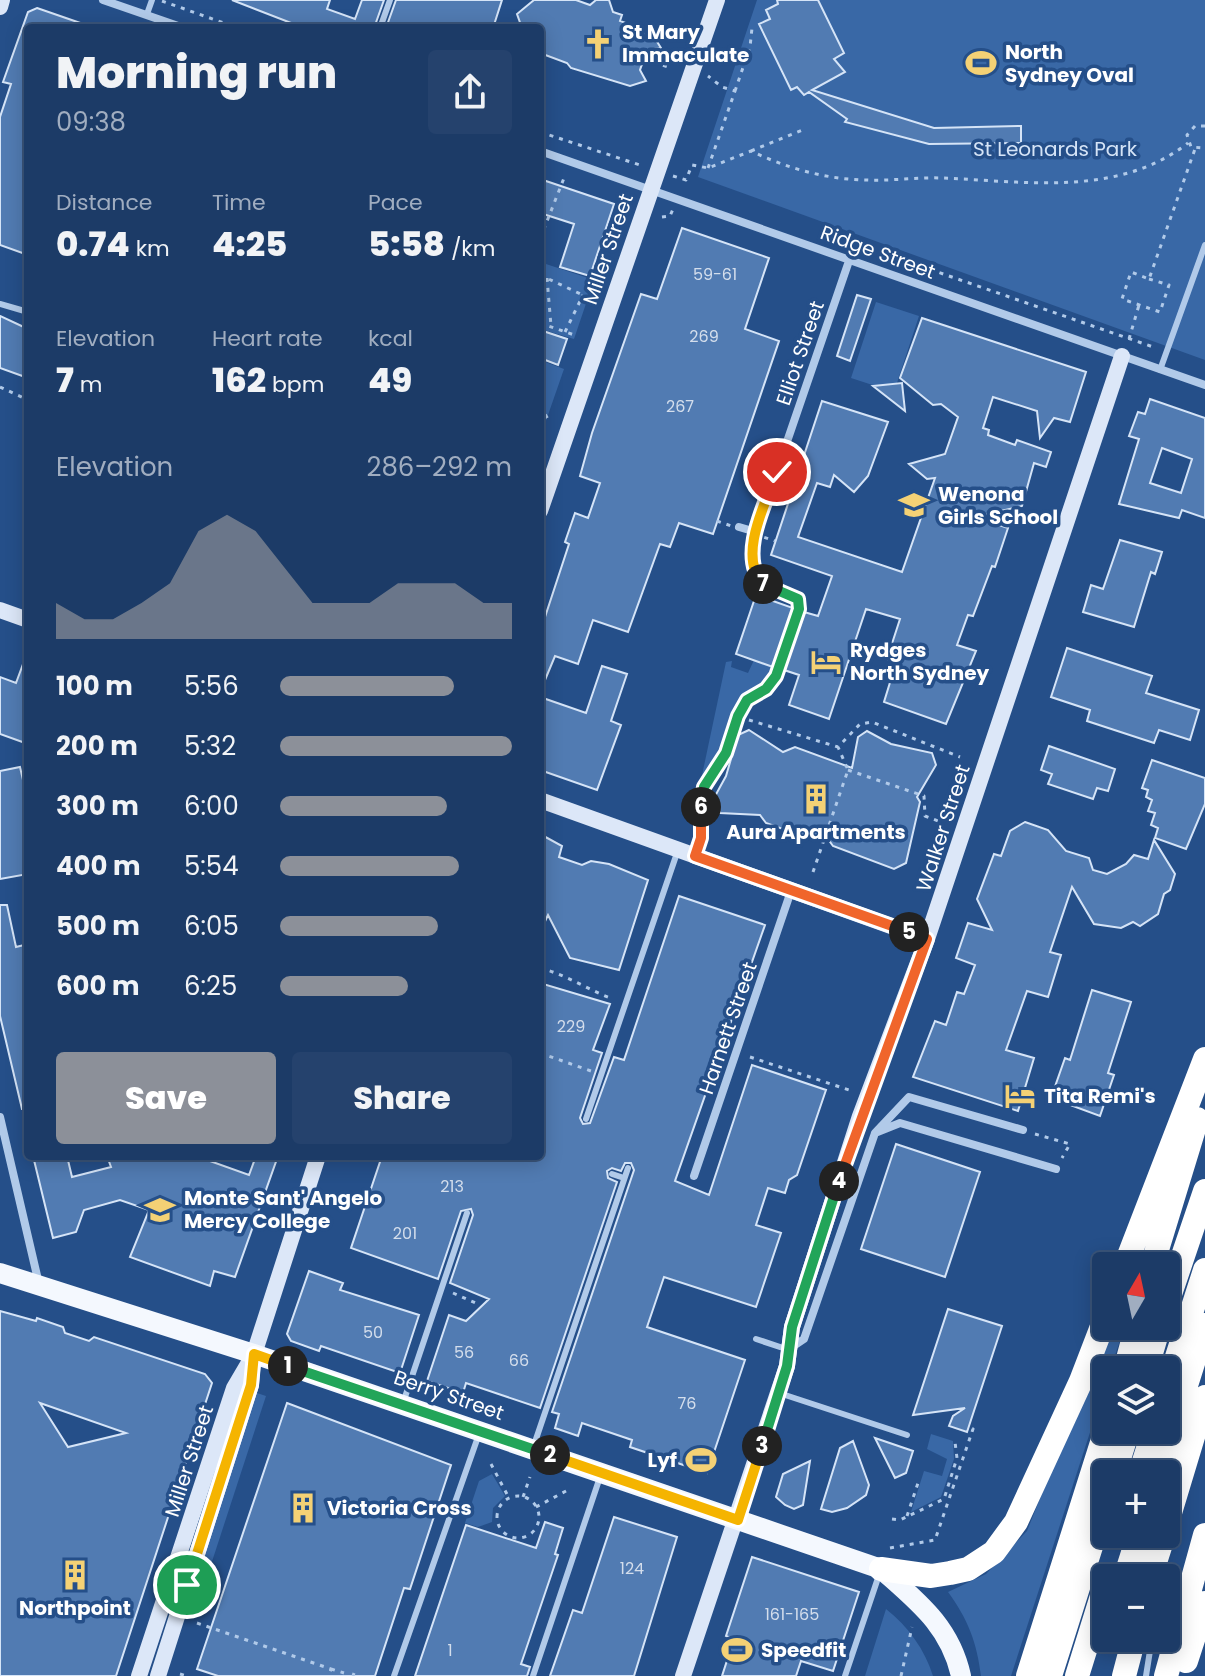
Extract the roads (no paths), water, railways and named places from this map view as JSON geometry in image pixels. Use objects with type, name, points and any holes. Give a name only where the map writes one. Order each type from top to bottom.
[{"type":"highway","points":[[1130,1252],[1205,1059]]},
{"type":"highway","points":[[1156,1252],[1205,1098]]},
{"type":"highway","points":[[1180,1265],[1205,1191]]},
{"type":"highway","points":[[1177,1356],[1205,1270]]},
{"type":"highway","points":[[1162,1460],[1205,1325]]},
{"type":"highway","points":[[886,1558],[931,1576],[968,1569],[994,1552],[1016,1522],[1097,1340]]},
{"type":"highway","points":[[1180,1480],[1205,1397]]},
{"type":"highway","points":[[1028,1676],[1102,1444]]},
{"type":"highway","points":[[1166,1676],[1205,1535]]},
{"type":"highway","points":[[1050,1676],[1092,1543]]},
{"type":"highway","points":[[1181,1676],[1205,1603]]},
{"type":"highway","points":[[1077,1676],[1092,1628]]},
{"type":"highway","points":[[1094,1676],[1102,1652]]},
{"type":"highway","points":[[1124,1676],[1130,1652]]},
{"type":"main road","name":"Berry Street","points":[[0,1273],[254,1354],[738,1520],[886,1558]]},
{"type":"main road","points":[[886,1558],[941,1625],[957,1657],[961,1676]]},
{"type":"street","points":[[0,7],[2,0]]},
{"type":"street","points":[[103,0],[173,24]]},
{"type":"street","name":"Miller Street","points":[[544,499],[717,0]]},
{"type":"street","name":"Ridge Street","points":[[544,152],[1205,385]]},
{"type":"street","name":"Elliot Street","points":[[756,532],[850,258]]},
{"type":"street","name":"Walker Street","points":[[683,1676],[779,1393],[792,1327],[860,1116],[927,939],[1122,356]]},
{"type":"street","points":[[739,527],[756,532]]},
{"type":"street","points":[[0,610],[24,619]]},
{"type":"street","points":[[544,801],[927,939]]},
{"type":"street","name":"Harnett Street","points":[[694,1176],[791,891]]},
{"type":"street","points":[[789,1350],[804,1339],[875,1133],[909,1097],[1023,1130]]},
{"type":"street","points":[[0,1117],[39,1285]]},
{"type":"street","points":[[875,1133],[900,1123],[1056,1169]]},
{"type":"street","name":"Miller Street","points":[[158,1676],[251,1385],[254,1354],[317,1160]]},
{"type":"street","name":"Miller Street","points":[[139,1676],[234,1388],[254,1354]]},
{"type":"lane","points":[[147,14],[152,0]]},
{"type":"lane","points":[[381,24],[390,0]]},
{"type":"lane","points":[[1160,370],[1205,245]]},
{"type":"lane","points":[[0,304],[24,311]]},
{"type":"lane","points":[[586,1119],[687,853],[701,838],[704,787],[726,753],[738,716],[747,700],[766,689],[776,676],[799,609],[798,599],[764,585],[755,576],[756,532]]},
{"type":"lane","points":[[532,1449],[628,1168]]},
{"type":"lane","points":[[612,1174],[624,1178]]},
{"type":"lane","points":[[402,1405],[467,1213]]},
{"type":"lane","points":[[756,1339],[789,1350]]},
{"type":"lane","points":[[779,1393],[907,1435]]},
{"type":"lane","points":[[394,1676],[480,1431]]},
{"type":"lane","points":[[533,1676],[602,1474]]},
{"type":"lane","points":[[845,1676],[886,1558]]},
{"type":"lane","points":[[1146,1676],[1150,1652]]},
{"type":"place","name":"St Mary Immaculate","points":[[598,44]]},
{"type":"place","name":"North Sydney Oval","points":[[981,63]]},
{"type":"place","name":"Wenona Girls School","points":[[914,505]]},
{"type":"place","name":"Rydges North Sydney","points":[[826,662]]},
{"type":"place","name":"Aura Apartments","points":[[816,799]]},
{"type":"place","name":"Tita Remi's","points":[[1020,1096]]},
{"type":"place","name":"Monte Sant' Angelo Mercy College","points":[[160,1210]]},
{"type":"place","name":"Lyf","points":[[701,1460]]},
{"type":"place","name":"Victoria Cross","points":[[303,1508]]},
{"type":"place","name":"Northpoint","points":[[75,1575]]},
{"type":"place","name":"Speedfit","points":[[737,1650]]},
{"type":"park label","name":"St Leonards Park","points":[[1055,149]]}]
